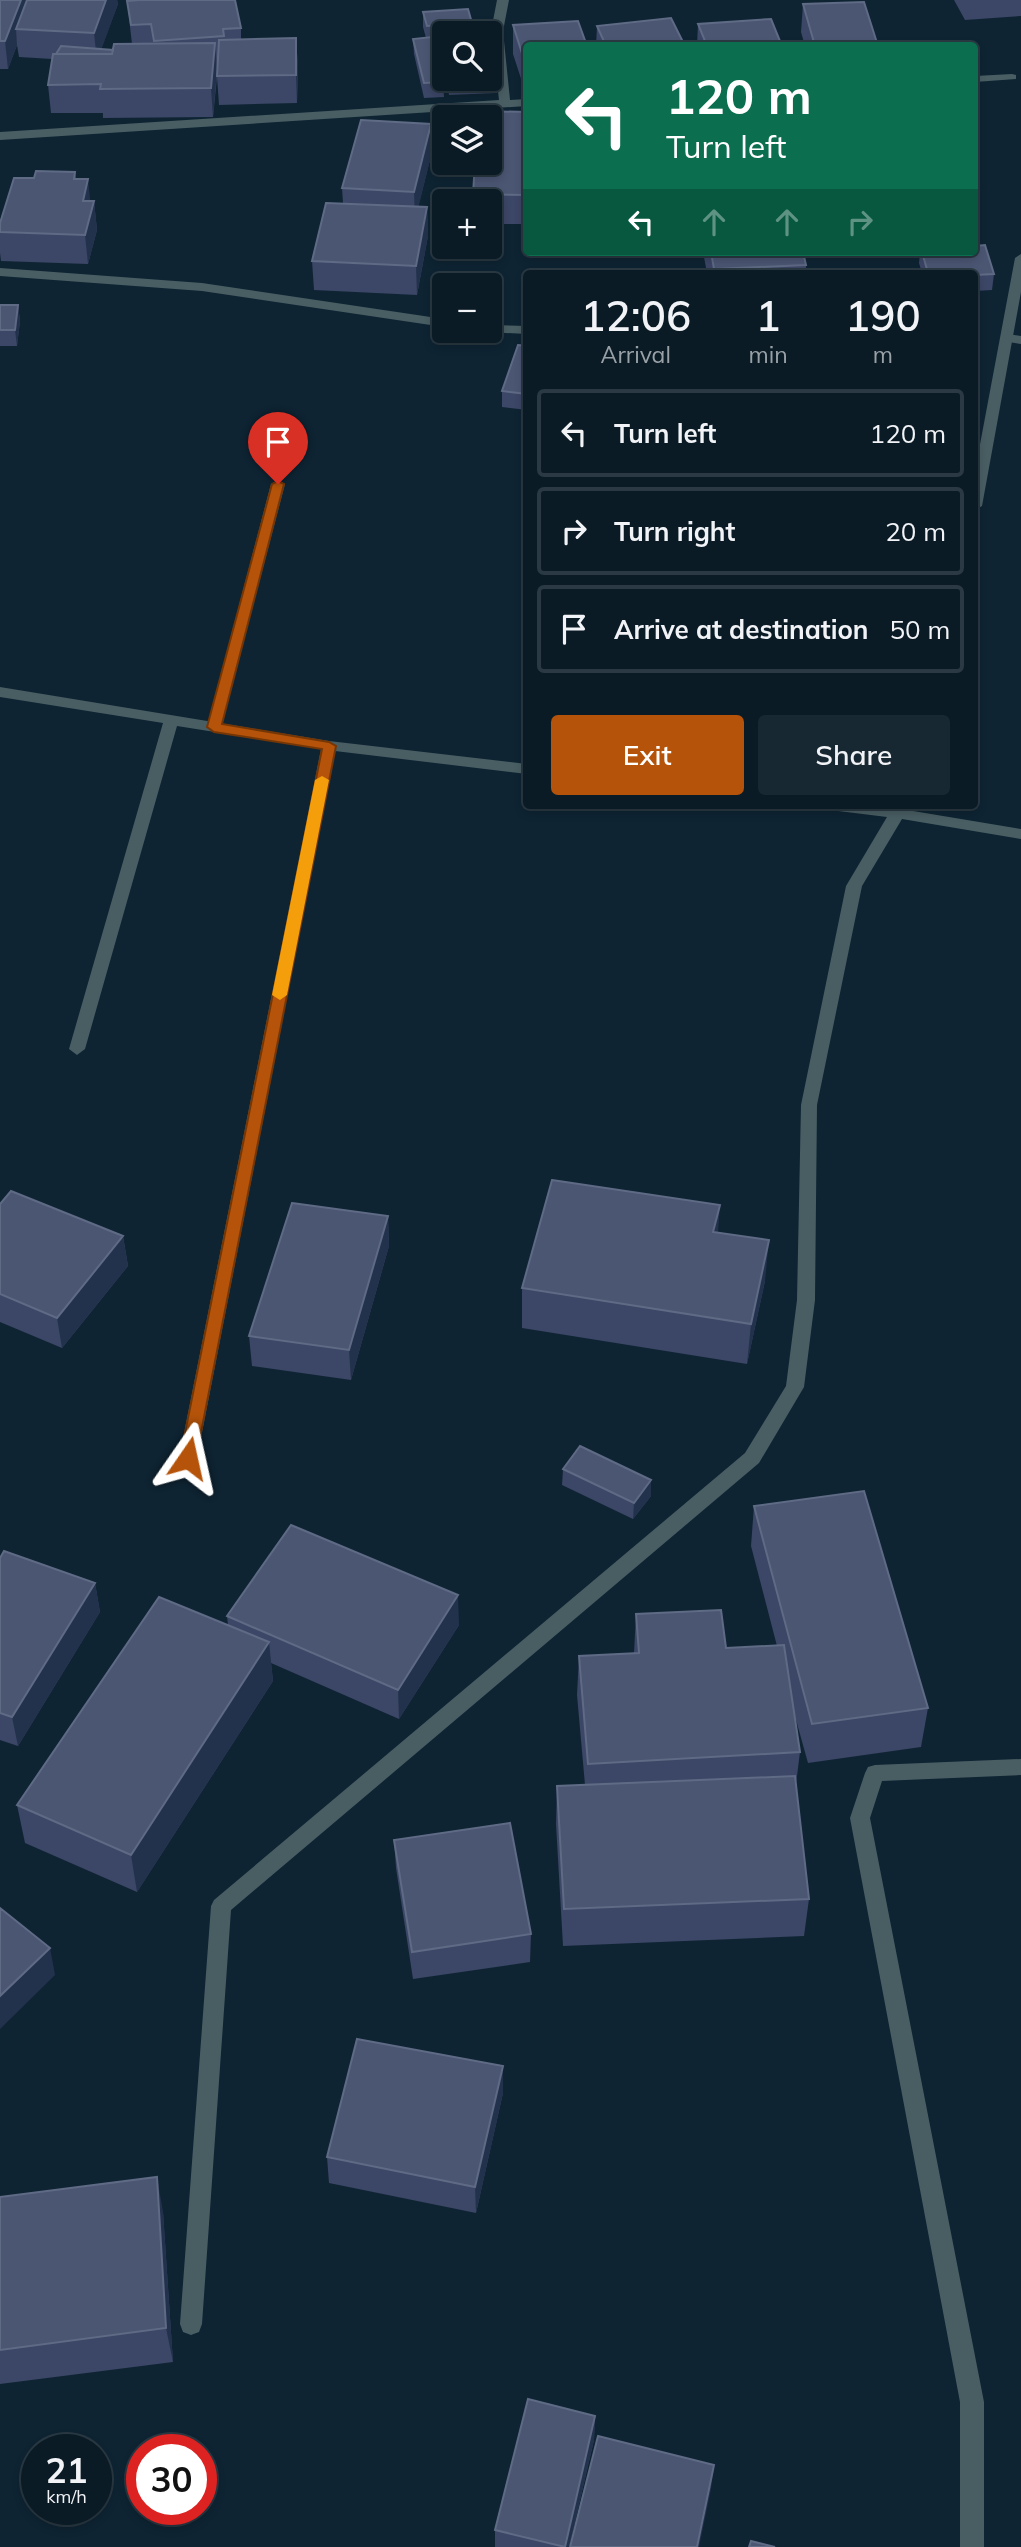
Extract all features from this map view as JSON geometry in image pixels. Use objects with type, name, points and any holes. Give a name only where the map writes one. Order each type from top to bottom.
[{"type":"street","points":[[503,0],[497,31],[505,104]]},
{"type":"street","points":[[978,79],[1012,77]]},
{"type":"street","points":[[0,136],[523,102]]},
{"type":"street","points":[[978,493],[1014,339],[1021,258]]},
{"type":"street","points":[[0,272],[202,288],[432,321]]},
{"type":"street","points":[[502,330],[523,330]]},
{"type":"street","points":[[214,727],[278,484]]},
{"type":"street","points":[[0,692],[329,746],[523,769]]},
{"type":"street","points":[[77,1049],[172,720]]},
{"type":"street","points":[[188,1458],[329,746]]},
{"type":"street","points":[[191,2324],[221,1906],[751,1458],[795,1387],[806,1300],[809,1105],[855,886],[900,809],[1021,834]]},
{"type":"street","points":[[972,2547],[972,2402],[860,1818],[875,1773],[1021,1766]]},
{"type":"building","points":[[0,0],[21,0],[5,41],[0,41]]},
{"type":"building","points":[[27,0],[106,0],[94,33],[16,29]]},
{"type":"building","points":[[235,0],[241,28],[223,29],[224,36],[154,41],[151,24],[131,25],[127,1]]},
{"type":"building","points":[[864,2],[877,42],[814,42],[803,4]]},
{"type":"building","points":[[468,9],[471,21],[432,21],[432,26],[427,26],[423,12]]},
{"type":"building","points":[[671,18],[683,42],[604,42],[597,26]]},
{"type":"building","points":[[771,19],[780,42],[705,42],[698,24]]},
{"type":"building","points":[[578,21],[586,42],[523,42],[523,57],[513,25]]},
{"type":"building","points":[[432,37],[432,83],[424,83],[413,39]]},
{"type":"building","points":[[296,38],[296,75],[217,76],[219,40]]},
{"type":"building","points":[[215,43],[211,88],[100,89],[101,84],[48,85],[53,54],[112,54],[114,44]]},
{"type":"building","points":[[61,46],[113,50],[112,54],[56,54]]},
{"type":"building","points":[[502,112],[523,112],[523,195],[502,195],[502,189],[473,189],[474,175],[502,175]]},
{"type":"building","points":[[361,120],[431,124],[414,192],[342,188]]},
{"type":"building","points":[[36,171],[75,172],[74,179],[88,179],[83,201],[94,201],[85,235],[0,232],[0,223],[14,178],[34,178]]},
{"type":"building","points":[[326,203],[427,207],[416,266],[312,261]]},
{"type":"building","points":[[985,245],[994,274],[978,275],[978,270],[927,270],[923,256],[978,256],[978,246]]},
{"type":"building","points":[[712,256],[804,256],[806,265],[714,269]]},
{"type":"building","points":[[0,305],[18,305],[15,330],[0,330]]},
{"type":"building","points":[[518,345],[523,346],[523,394],[502,391]]},
{"type":"building","points":[[552,1180],[720,1205],[713,1232],[769,1240],[751,1324],[522,1288]]},
{"type":"building","points":[[11,1191],[123,1236],[57,1318],[0,1294],[0,1204]]},
{"type":"building","points":[[292,1203],[388,1216],[349,1350],[249,1336]]},
{"type":"building","points":[[580,1446],[651,1480],[634,1503],[563,1469]]},
{"type":"building","points":[[864,1491],[928,1708],[812,1724],[754,1506]]},
{"type":"building","points":[[291,1525],[458,1595],[398,1690],[227,1616]]},
{"type":"building","points":[[4,1551],[95,1583],[12,1717],[0,1713],[0,1558]]},
{"type":"building","points":[[159,1597],[269,1642],[131,1855],[17,1805]]},
{"type":"building","points":[[721,1610],[726,1648],[784,1645],[800,1752],[588,1764],[579,1656],[639,1653],[636,1614]]},
{"type":"building","points":[[795,1776],[809,1899],[564,1909],[557,1786]]},
{"type":"building","points":[[510,1823],[531,1934],[412,1952],[394,1840]]},
{"type":"building","points":[[0,1908],[50,1948],[0,1996]]},
{"type":"building","points":[[357,2039],[503,2066],[475,2187],[327,2157]]},
{"type":"building","points":[[157,2177],[166,2328],[0,2350],[0,2197]]},
{"type":"building","points":[[528,2399],[595,2416],[565,2547],[495,2530]]},
{"type":"building","points":[[598,2436],[714,2465],[697,2547],[570,2547]]},
{"type":"building","points":[[751,2541],[775,2547],[749,2547]]},
{"type":"slow traffic","points":[[280,995],[322,780]]},
{"type":"route","points":[[188,1458],[329,746],[214,727],[278,484]]}]
